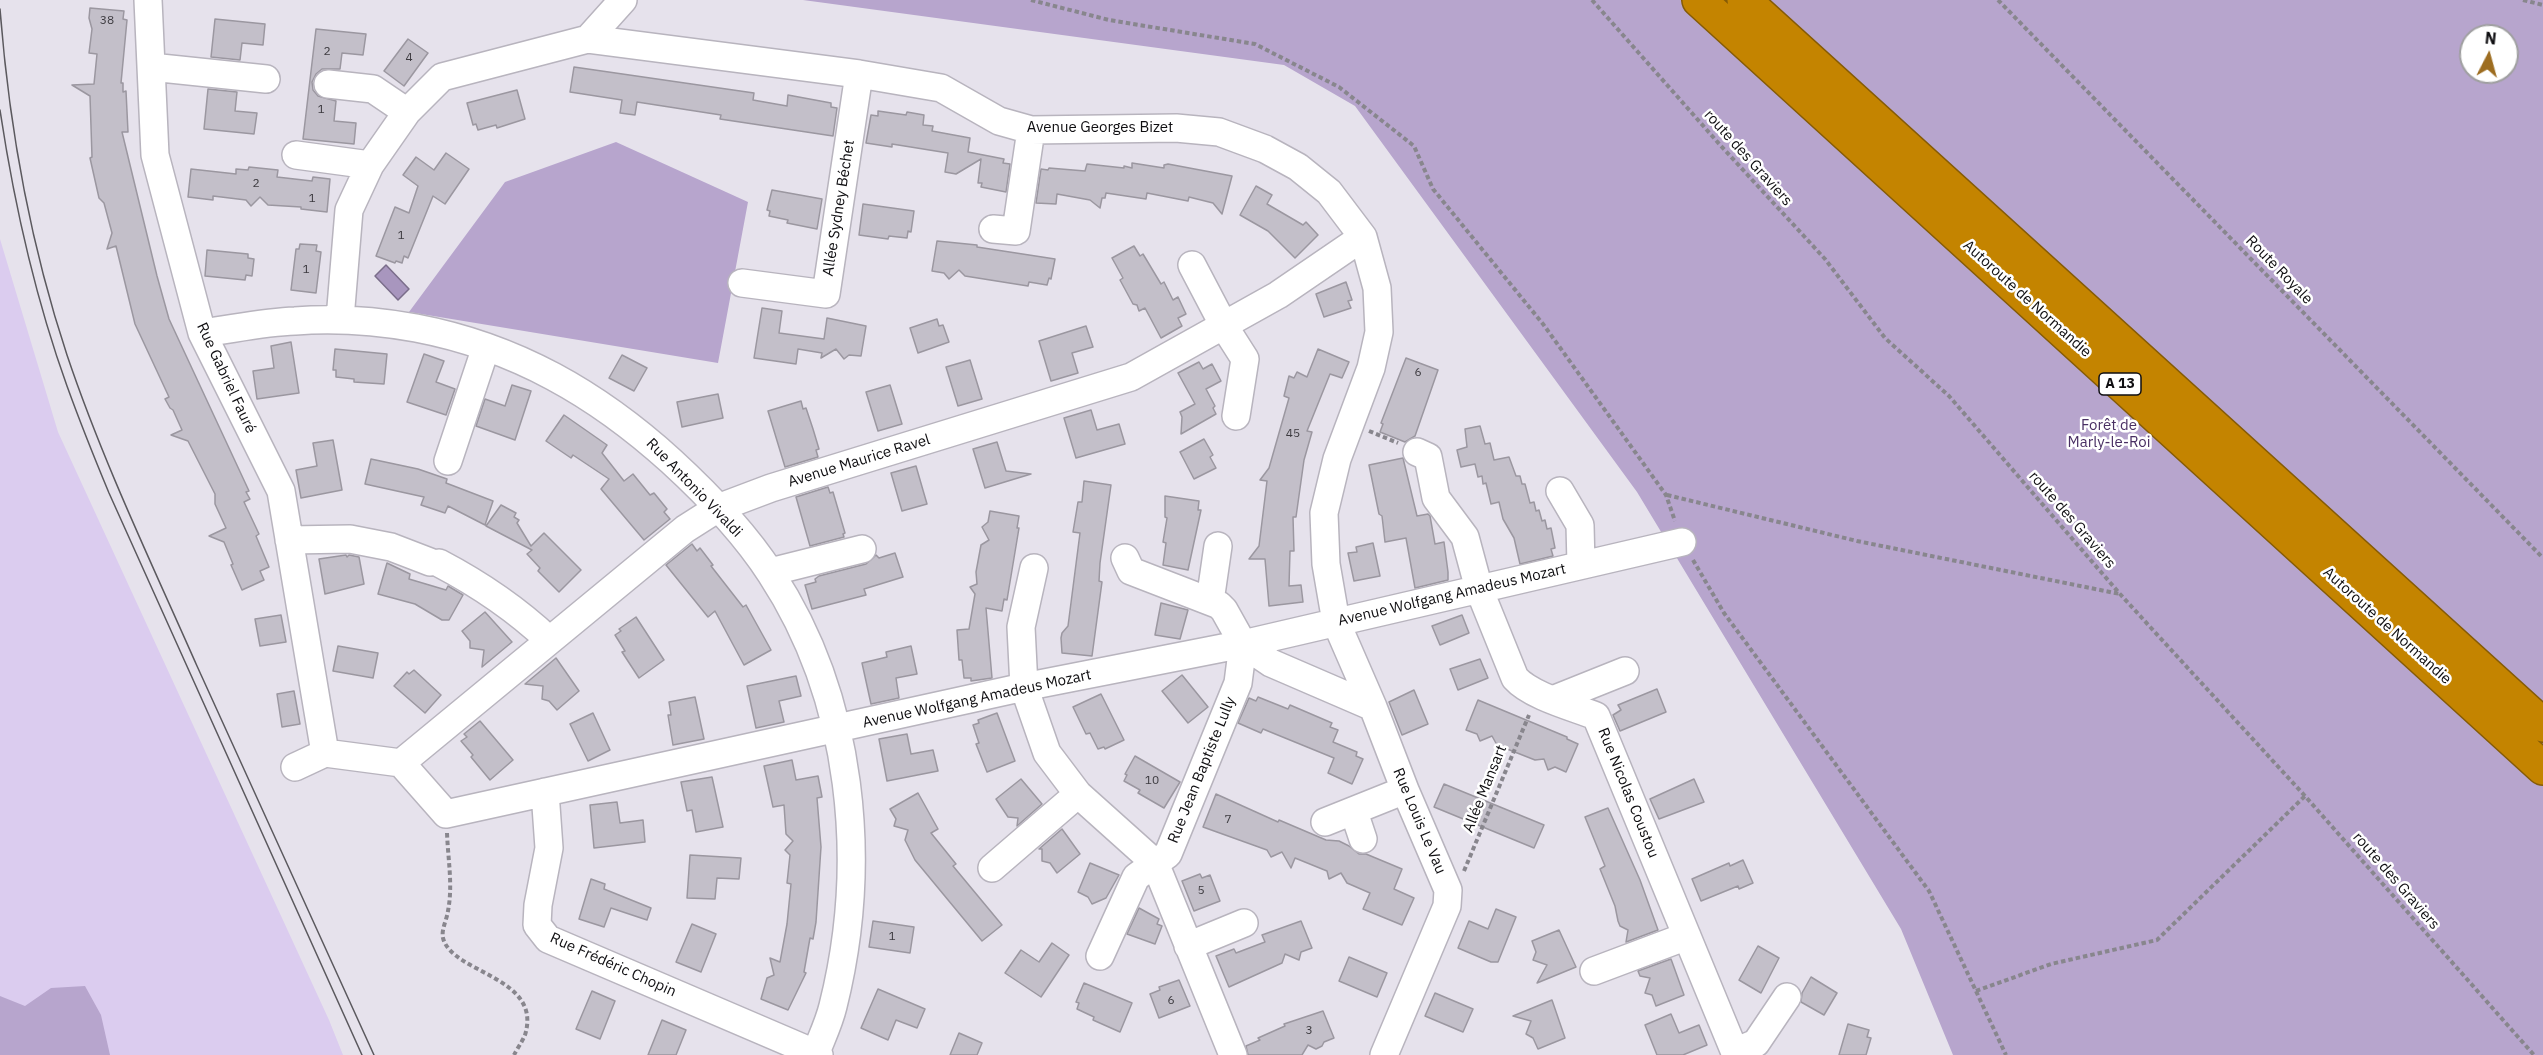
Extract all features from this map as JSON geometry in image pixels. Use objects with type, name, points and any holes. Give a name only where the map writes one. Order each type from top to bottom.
[{"type":"highway","name":"Autoroute de Normandie","points":[[1699,0],[2543,768]]},
{"type":"highway","name":"Autoroute de Normandie","points":[[1744,0],[2543,726]]},
{"type":"street","name":"Rue Gabriel Fauré","points":[[148,0],[155,155],[202,333],[281,491],[325,753]]},
{"type":"street","points":[[588,39],[623,0]]},
{"type":"street","name":"Avenue Georges Bizet","points":[[340,320],[349,210],[370,165],[407,112],[442,77],[588,39],[859,74],[941,88],[999,121],[1031,130],[1176,128],[1219,132],[1264,149],[1298,166],[1329,192],[1363,237],[1377,288],[1379,332],[1371,368],[1337,459],[1324,513],[1326,564],[1336,622]]},
{"type":"street","points":[[151,67],[266,79]]},
{"type":"street","name":"Allée Sydney Béchet","points":[[742,283],[826,294],[859,74]]},
{"type":"street","points":[[328,84],[373,89],[407,112]]},
{"type":"street","points":[[993,229],[1016,231],[1031,130]]},
{"type":"street","points":[[296,155],[370,165]]},
{"type":"street","name":"Avenue Maurice Ravel","points":[[400,763],[685,529],[718,508],[771,488],[1131,377],[1278,295],[1363,237]]},
{"type":"street","points":[[1192,265],[1224,326],[1245,358],[1236,416]]},
{"type":"street","name":"Rue Antonio Vivaldi","points":[[202,333],[292,321],[340,320],[416,328],[486,347],[519,359],[581,390],[638,431],[718,508],[770,572],[792,607],[826,688],[846,778],[852,843],[851,893],[833,1007],[817,1054]]},
{"type":"street","points":[[448,461],[486,347]]},
{"type":"street","name":"Rue Nicolas Coustou","points":[[1417,452],[1428,457],[1436,498],[1465,537],[1479,589],[1515,678],[1520,684],[1596,716],[1735,1053]]},
{"type":"street","points":[[1560,491],[1580,525],[1581,565]]},
{"type":"street","points":[[289,540],[350,539],[391,547],[435,563],[477,583],[524,616],[549,640]]},
{"type":"street","name":"Avenue Wolfgang Amadeus Mozart","points":[[446,814],[1024,687],[1243,644],[1682,542]]},
{"type":"street","points":[[1210,601],[1218,546]]},
{"type":"street","points":[[770,572],[862,549]]},
{"type":"street","points":[[1125,558],[1131,571],[1210,601],[1224,610],[1243,644],[1271,663],[1373,706]]},
{"type":"street","points":[[1034,568],[1021,627],[1024,687],[1047,753],[1078,794],[1155,863],[1233,1055]]},
{"type":"street","name":"Rue Louis Le Vau","points":[[1336,622],[1448,890],[1447,906],[1384,1055]]},
{"type":"street","name":"Rue Jean Baptiste Lully","points":[[1100,956],[1136,877],[1168,854],[1238,683],[1243,644]]},
{"type":"street","points":[[1546,696],[1625,671]]},
{"type":"street","points":[[295,767],[325,753],[400,763],[446,814]]},
{"type":"street","points":[[1325,822],[1354,812],[1405,789]]},
{"type":"street","name":"Rue Frédéric Chopin","points":[[545,792],[549,848],[538,905],[537,925],[548,939],[817,1054]]},
{"type":"street","points":[[992,868],[1078,794]]},
{"type":"street","points":[[1354,812],[1363,838]]},
{"type":"street","points":[[1188,946],[1244,923]]},
{"type":"street","points":[[1594,971],[1687,936]]},
{"type":"street","points":[[1735,1053],[1756,1043],[1786,997]]},
{"type":"path","points":[[1030,0],[1109,20],[1255,44],[1339,87],[1414,146],[1433,189],[1543,324],[1666,495],[1682,542],[1724,613],[1929,891],[2006,1055]]},
{"type":"path","name":"route des Graviers","points":[[1592,0],[1825,259],[1885,338],[1949,396],[2120,594],[2305,796],[2534,1055]]},
{"type":"path","name":"Route Royale","points":[[1998,0],[2543,558]]},
{"type":"path","points":[[2523,0],[2543,5]]},
{"type":"path","points":[[1349,422],[1417,452]]},
{"type":"path","points":[[1666,495],[1857,541],[2120,594]]},
{"type":"path","name":"Allée Mansart","points":[[1448,890],[1464,873],[1546,696]]},
{"type":"path","points":[[1976,992],[2051,964],[2157,940],[2305,796]]},
{"type":"path","points":[[446,814],[452,887],[442,936],[451,953],[499,979],[519,999],[526,1014],[525,1034],[514,1055]]},
{"type":"shaded area","points":[[0,239],[58,432],[329,1020],[343,1055],[0,1055]]},
{"type":"shaded area","points":[[386,265],[409,289],[398,300],[375,276]]},
{"type":"green space","name":"Forêt de Marly-le-Roi","points":[[803,0],[2543,0],[2543,1055],[1953,1055],[1901,929],[1637,492],[1355,106],[1284,65]]},
{"type":"green space","points":[[616,142],[748,202],[718,363],[409,312],[505,182]]},
{"type":"green space","points":[[85,986],[101,1015],[110,1055],[0,1055],[0,996],[25,1006],[51,988]]},
{"type":"building","points":[[90,8],[124,11],[123,19],[127,20],[121,83],[123,83],[123,92],[126,91],[128,132],[122,132],[157,276],[169,319],[249,491],[246,492],[250,499],[244,502],[259,534],[256,536],[269,567],[260,571],[264,580],[242,590],[224,542],[209,536],[226,528],[215,504],[215,494],[188,441],[171,435],[182,430],[165,399],[169,397],[135,324],[116,246],[107,249],[112,233],[104,203],[99,198],[90,158],[92,157],[90,96],[72,85],[94,84],[97,54],[89,53],[92,29],[89,18]]},
{"type":"building","points":[[215,19],[265,24],[263,45],[242,43],[240,60],[211,57]]},
{"type":"building","points":[[316,29],[366,34],[363,55],[342,53],[340,69],[322,69],[312,82],[313,90],[318,96],[336,101],[334,121],[356,123],[354,144],[303,139]]},
{"type":"building","points":[[408,39],[428,53],[404,86],[384,71]]},
{"type":"building","points":[[574,67],[754,93],[753,100],[787,106],[788,95],[831,103],[831,107],[837,108],[833,136],[720,119],[721,115],[637,102],[635,115],[620,113],[622,100],[570,92]]},
{"type":"building","points":[[208,89],[237,92],[235,111],[257,113],[254,134],[204,129]]},
{"type":"building","points":[[517,90],[525,119],[497,128],[496,125],[478,130],[476,124],[473,125],[467,103]]},
{"type":"building","points":[[878,111],[924,115],[923,125],[933,126],[932,131],[970,138],[968,152],[1004,159],[1003,163],[1010,164],[1006,192],[981,187],[982,183],[978,183],[981,159],[956,174],[945,172],[948,153],[892,144],[892,147],[866,143],[871,115],[878,116]]},
{"type":"building","points":[[446,153],[469,169],[445,204],[433,196],[408,258],[404,256],[402,263],[396,261],[395,263],[376,256],[395,207],[409,213],[418,186],[403,175],[416,157],[434,170]]},
{"type":"building","points":[[1132,163],[1164,168],[1164,165],[1168,164],[1232,176],[1222,214],[1213,203],[1189,197],[1188,201],[1147,193],[1146,199],[1106,193],[1105,198],[1102,198],[1100,208],[1090,200],[1057,194],[1056,204],[1036,203],[1041,169],[1085,171],[1087,164],[1132,168]]},
{"type":"building","points":[[249,167],[278,170],[277,177],[312,181],[313,177],[330,179],[327,212],[301,209],[301,207],[268,205],[260,197],[251,206],[246,200],[213,196],[213,200],[188,197],[191,169],[236,174],[236,169],[248,170]]},
{"type":"building","points":[[1256,186],[1272,195],[1267,204],[1303,225],[1306,222],[1318,235],[1295,258],[1268,231],[1240,215]]},
{"type":"building","points":[[772,190],[822,199],[817,229],[787,223],[788,220],[769,216],[770,211],[767,210]]},
{"type":"building","points":[[863,204],[914,211],[911,232],[908,231],[907,238],[889,236],[888,239],[859,235]]},
{"type":"building","points":[[937,241],[977,245],[977,247],[1055,259],[1051,279],[1049,278],[1047,285],[1029,282],[1028,286],[965,276],[959,270],[949,279],[944,273],[932,271]]},
{"type":"building","points":[[300,244],[317,245],[316,251],[321,252],[316,293],[291,290],[296,249],[299,249]]},
{"type":"building","points":[[1134,246],[1140,256],[1143,254],[1161,284],[1164,282],[1173,300],[1178,297],[1186,314],[1178,318],[1182,326],[1161,338],[1145,308],[1139,311],[1137,305],[1133,304],[1120,280],[1123,278],[1112,258]]},
{"type":"building","points":[[207,250],[248,254],[248,258],[254,259],[252,276],[246,275],[245,280],[205,276]]},
{"type":"building","points":[[1346,282],[1352,300],[1348,301],[1351,308],[1324,317],[1316,294]]},
{"type":"building","points":[[762,308],[782,311],[779,333],[824,339],[827,318],[866,326],[861,356],[849,355],[844,359],[836,349],[821,358],[822,353],[798,349],[796,364],[754,358]]},
{"type":"building","points":[[937,319],[939,326],[943,325],[949,342],[918,353],[910,328]]},
{"type":"building","points":[[1086,326],[1093,347],[1072,353],[1078,373],[1051,381],[1039,341]]},
{"type":"building","points":[[291,342],[299,393],[257,399],[253,371],[274,368],[271,346]]},
{"type":"building","points":[[335,349],[387,354],[384,384],[354,382],[354,379],[336,377],[336,370],[333,370]]},
{"type":"building","points":[[1318,349],[1349,362],[1342,378],[1330,374],[1307,431],[1312,432],[1304,460],[1296,517],[1293,517],[1294,551],[1290,551],[1289,586],[1301,585],[1303,602],[1269,606],[1265,559],[1249,559],[1259,546],[1267,481],[1260,480],[1269,468],[1289,398],[1284,396],[1289,376],[1294,378],[1297,372],[1307,377]]},
{"type":"building","points":[[424,354],[444,361],[436,382],[455,389],[446,415],[407,402]]},
{"type":"building","points":[[622,355],[647,368],[634,391],[609,378]]},
{"type":"building","points":[[1406,358],[1438,370],[1415,436],[1405,442],[1380,432],[1383,424],[1381,423]]},
{"type":"building","points":[[970,360],[982,399],[958,406],[946,367]]},
{"type":"building","points":[[1199,362],[1203,369],[1212,364],[1221,381],[1206,389],[1215,406],[1213,408],[1216,414],[1181,434],[1180,412],[1195,404],[1178,373]]},
{"type":"building","points":[[512,385],[531,391],[515,440],[476,426],[485,399],[505,406]]},
{"type":"building","points":[[890,385],[902,424],[878,431],[866,392]]},
{"type":"building","points":[[718,394],[723,418],[682,427],[677,402]]},
{"type":"building","points":[[801,401],[803,409],[806,408],[813,429],[819,449],[816,450],[818,457],[785,467],[768,411]]},
{"type":"building","points":[[1091,410],[1097,430],[1119,424],[1125,444],[1076,458],[1064,418]]},
{"type":"building","points":[[564,415],[607,445],[602,453],[624,481],[633,474],[650,495],[654,493],[667,509],[664,512],[670,519],[644,540],[601,489],[609,479],[573,455],[571,458],[546,441]]},
{"type":"building","points":[[1480,426],[1485,444],[1490,443],[1494,460],[1509,457],[1516,476],[1520,476],[1522,484],[1525,484],[1530,503],[1534,502],[1542,521],[1545,520],[1547,529],[1551,528],[1555,548],[1551,549],[1553,556],[1520,564],[1514,538],[1503,519],[1499,502],[1491,504],[1486,483],[1483,484],[1482,476],[1478,477],[1475,464],[1461,467],[1457,450],[1467,447],[1465,429]]},
{"type":"building","points":[[1204,439],[1213,455],[1210,457],[1216,468],[1194,479],[1180,452]]},
{"type":"building","points":[[333,440],[342,490],[301,498],[296,470],[317,466],[313,443]]},
{"type":"building","points":[[997,442],[1006,471],[1031,474],[985,488],[973,449]]},
{"type":"building","points":[[1403,458],[1417,516],[1428,514],[1430,516],[1435,544],[1444,542],[1448,572],[1448,580],[1415,588],[1406,538],[1385,542],[1382,516],[1379,514],[1369,465]]},
{"type":"building","points":[[371,459],[418,469],[447,479],[446,483],[493,501],[485,525],[448,506],[445,513],[421,505],[424,497],[365,484]]},
{"type":"building","points":[[916,466],[927,504],[902,511],[891,473]]},
{"type":"building","points":[[1084,481],[1111,485],[1100,563],[1099,581],[1102,582],[1092,656],[1062,653],[1061,638],[1068,626],[1080,533],[1073,532],[1078,502],[1082,502]]},
{"type":"building","points":[[828,487],[830,493],[833,492],[845,533],[844,537],[810,546],[796,497]]},
{"type":"building","points":[[1165,496],[1199,501],[1198,510],[1201,510],[1188,570],[1163,565],[1166,543],[1163,542],[1167,518],[1165,517]]},
{"type":"building","points":[[501,505],[516,513],[514,517],[519,520],[517,523],[531,546],[544,533],[581,570],[559,592],[538,571],[540,568],[527,554],[532,550],[486,526]]},
{"type":"building","points":[[990,511],[1019,516],[1017,528],[1019,528],[1007,600],[1004,599],[1002,611],[986,608],[992,678],[971,681],[971,678],[964,678],[962,660],[959,660],[957,630],[969,629],[975,594],[970,587],[977,584],[976,572],[981,545],[989,540],[982,527],[988,522]]},
{"type":"building","points":[[1373,543],[1380,576],[1354,581],[1348,553],[1357,552],[1356,547]]},
{"type":"building","points":[[692,544],[697,551],[700,548],[743,607],[746,605],[771,650],[744,665],[715,611],[708,617],[666,565]]},
{"type":"building","points":[[895,553],[903,577],[864,589],[866,595],[812,609],[805,585],[816,582],[815,579],[819,576],[866,564],[876,555],[879,558]]},
{"type":"building","points":[[346,555],[347,557],[349,555],[359,557],[364,584],[325,594],[319,559]]},
{"type":"building","points":[[387,563],[410,574],[409,579],[446,590],[448,586],[463,595],[449,620],[442,620],[415,604],[378,594]]},
{"type":"building","points":[[1161,603],[1188,610],[1180,639],[1155,635]]},
{"type":"building","points":[[485,612],[512,642],[482,667],[484,650],[470,648],[470,641],[462,631]]},
{"type":"building","points":[[281,615],[286,642],[260,646],[255,619]]},
{"type":"building","points":[[1462,615],[1469,633],[1440,645],[1432,626]]},
{"type":"building","points":[[636,617],[664,660],[639,678],[622,652],[625,651],[615,635],[621,631],[619,629]]},
{"type":"building","points":[[338,646],[378,653],[373,678],[333,671]]},
{"type":"building","points":[[911,646],[917,674],[896,678],[899,698],[871,704],[862,663],[887,657],[886,652]]},
{"type":"building","points":[[556,658],[579,691],[557,710],[549,701],[542,699],[543,686],[525,684]]},
{"type":"building","points":[[1480,659],[1488,678],[1458,690],[1450,669]]},
{"type":"building","points":[[414,670],[441,695],[425,713],[394,686],[407,672],[409,674]]},
{"type":"building","points":[[1182,675],[1208,707],[1188,723],[1162,691]]},
{"type":"building","points":[[796,676],[801,696],[779,701],[784,722],[756,728],[747,686]]},
{"type":"building","points":[[1657,689],[1666,712],[1620,731],[1613,715],[1621,710],[1618,705]]},
{"type":"building","points":[[1414,690],[1428,724],[1402,735],[1389,702]]},
{"type":"building","points":[[294,691],[300,724],[282,727],[277,694]]},
{"type":"building","points":[[1101,694],[1124,740],[1105,749],[1104,747],[1098,749],[1090,733],[1086,734],[1073,707]]},
{"type":"building","points":[[695,697],[704,739],[673,745],[668,715],[671,715],[669,702]]},
{"type":"building","points":[[1258,697],[1288,709],[1290,705],[1332,723],[1330,727],[1338,730],[1333,742],[1357,752],[1356,756],[1363,759],[1352,784],[1328,773],[1334,758],[1263,729],[1261,733],[1238,723],[1249,698],[1256,701]]},
{"type":"building","points":[[1478,700],[1567,737],[1578,744],[1566,772],[1555,767],[1548,770],[1544,759],[1535,760],[1497,745],[1492,736],[1480,741],[1477,734],[1466,730]]},
{"type":"building","points":[[593,713],[610,750],[588,761],[570,724]]},
{"type":"building","points":[[997,713],[1015,761],[987,772],[976,744],[979,743],[973,725],[979,723],[978,720]]},
{"type":"building","points":[[480,721],[513,760],[490,780],[461,741],[467,737],[464,734]]},
{"type":"building","points":[[907,734],[911,754],[933,750],[938,771],[887,781],[879,739]]},
{"type":"building","points":[[1135,756],[1180,782],[1164,808],[1138,793],[1140,790],[1124,781],[1127,775],[1125,774]]},
{"type":"building","points":[[792,760],[796,780],[818,776],[822,797],[817,798],[821,847],[816,922],[813,939],[810,938],[804,972],[806,973],[788,1010],[761,999],[767,978],[774,975],[770,958],[780,962],[791,884],[787,883],[790,855],[785,850],[793,841],[786,834],[784,805],[773,807],[764,766]]},
{"type":"building","points":[[712,777],[723,827],[696,832],[692,810],[687,811],[681,782]]},
{"type":"building","points":[[1021,779],[1042,804],[1017,826],[1018,818],[1008,817],[996,799]]},
{"type":"building","points":[[1694,779],[1704,802],[1659,819],[1650,799]]},
{"type":"building","points":[[1444,784],[1544,825],[1534,848],[1434,807]]},
{"type":"building","points":[[918,793],[938,829],[931,833],[956,864],[953,866],[1002,925],[982,941],[915,860],[905,840],[908,830],[894,826],[896,819],[890,809]]},
{"type":"building","points":[[1216,794],[1278,822],[1279,820],[1326,840],[1339,841],[1359,854],[1366,854],[1402,869],[1394,889],[1414,898],[1402,925],[1363,909],[1370,893],[1347,883],[1341,873],[1329,879],[1327,871],[1295,858],[1291,868],[1282,852],[1271,857],[1267,850],[1203,827]]},
{"type":"building","points":[[617,802],[620,823],[643,820],[645,842],[594,848],[590,805]]},
{"type":"building","points":[[1608,808],[1640,880],[1658,930],[1626,942],[1628,930],[1620,926],[1618,921],[1615,906],[1600,869],[1605,866],[1585,817]]},
{"type":"building","points":[[1062,829],[1080,854],[1057,873],[1050,863],[1042,861],[1042,849],[1039,849]]},
{"type":"building","points":[[690,855],[741,858],[739,879],[717,878],[715,899],[687,898]]},
{"type":"building","points":[[1743,860],[1753,883],[1739,889],[1738,886],[1701,901],[1692,879],[1729,863],[1730,866]]},
{"type":"building","points":[[1090,863],[1119,875],[1106,898],[1092,904],[1088,897],[1078,892]]},
{"type":"building","points":[[1200,874],[1202,878],[1210,875],[1220,901],[1194,911],[1182,881]]},
{"type":"building","points":[[591,879],[605,884],[604,889],[651,908],[647,920],[611,908],[604,927],[579,919]]},
{"type":"building","points":[[1139,908],[1159,919],[1157,924],[1162,926],[1155,944],[1127,934]]},
{"type":"building","points":[[1496,909],[1516,917],[1498,962],[1491,962],[1458,948],[1469,921],[1488,929]]},
{"type":"building","points":[[873,921],[914,927],[910,953],[869,947]]},
{"type":"building","points":[[1301,921],[1312,948],[1301,952],[1299,960],[1285,954],[1282,963],[1229,987],[1216,956],[1234,949],[1236,953],[1265,942],[1262,935]]},
{"type":"building","points":[[692,924],[716,934],[701,972],[676,962]]},
{"type":"building","points":[[1559,930],[1576,967],[1537,983],[1547,965],[1533,960],[1536,952],[1532,941]]},
{"type":"building","points":[[1052,943],[1069,955],[1041,997],[1005,973],[1021,950],[1039,962]]},
{"type":"building","points":[[1758,946],[1779,958],[1761,993],[1739,980]]},
{"type":"building","points":[[1349,957],[1387,973],[1377,997],[1339,981]]},
{"type":"building","points":[[1671,959],[1684,995],[1656,1006],[1652,995],[1645,993],[1650,978],[1640,976],[1638,971]]},
{"type":"building","points":[[1811,977],[1837,993],[1824,1015],[1801,1002],[1802,993]]},
{"type":"building","points":[[1179,980],[1190,1006],[1159,1018],[1150,994],[1160,990],[1159,987]]},
{"type":"building","points":[[1084,983],[1132,1003],[1120,1032],[1093,1020],[1094,1017],[1077,1009],[1079,1003],[1076,1002]]},
{"type":"building","points":[[878,989],[925,1009],[917,1028],[896,1020],[888,1040],[861,1028]]},
{"type":"building","points":[[592,991],[615,1001],[600,1039],[576,1029]]},
{"type":"building","points":[[1435,993],[1473,1009],[1463,1032],[1425,1016]]},
{"type":"building","points":[[1552,1000],[1565,1038],[1538,1049],[1533,1038],[1526,1034],[1531,1021],[1513,1016]]},
{"type":"building","points":[[1323,1011],[1334,1038],[1324,1042],[1322,1046],[1316,1049],[1308,1045],[1302,1055],[1248,1055],[1246,1046],[1260,1040],[1258,1038],[1285,1026],[1284,1024]]},
{"type":"building","points":[[1671,1014],[1679,1033],[1699,1025],[1707,1045],[1683,1055],[1657,1055],[1645,1025]]},
{"type":"building","points":[[662,1020],[686,1030],[676,1055],[648,1055]]},
{"type":"building","points":[[1848,1024],[1869,1030],[1867,1037],[1871,1038],[1866,1055],[1839,1055]]},
{"type":"building","points":[[959,1033],[982,1043],[977,1055],[950,1055]]},
{"type":"tram line","points":[[0,9],[15,140],[32,227],[54,313],[81,395],[112,474],[197,666],[374,1055]]},
{"type":"tram line","points":[[0,110],[19,215],[35,284],[82,426],[109,493],[362,1055]]}]
